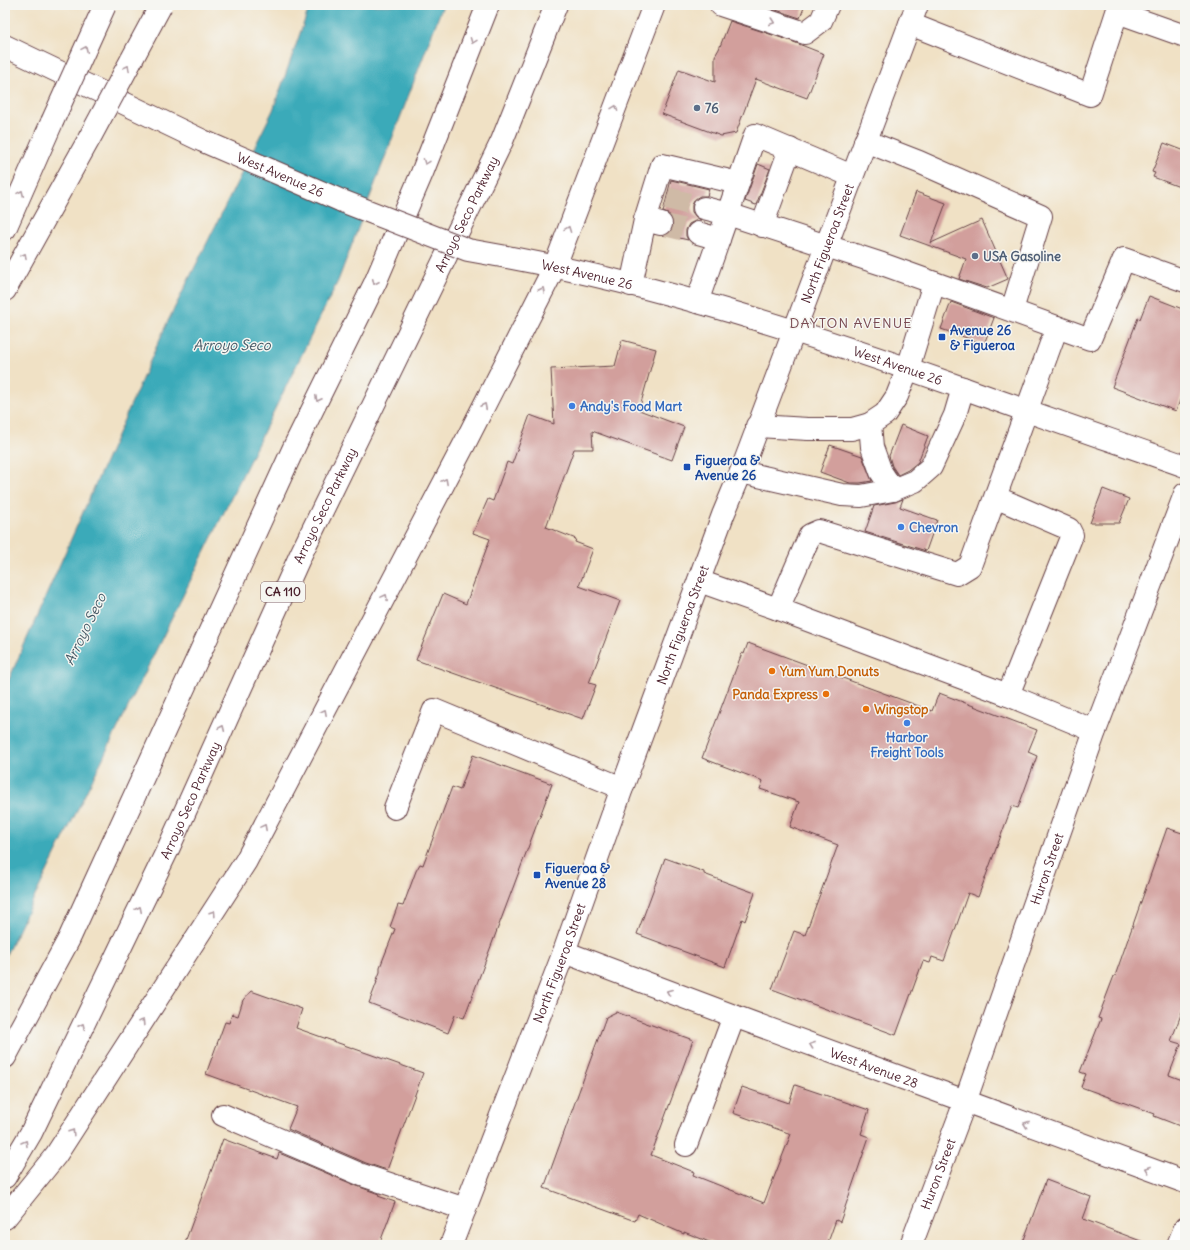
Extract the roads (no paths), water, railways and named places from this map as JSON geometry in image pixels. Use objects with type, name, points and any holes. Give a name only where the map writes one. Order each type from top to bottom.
[{"type":"main road","points":[[5,229],[105,5]]},
{"type":"main road","points":[[5,290],[161,5]]},
{"type":"main road","points":[[5,1057],[69,939],[296,444],[375,283],[422,173],[488,5]]},
{"type":"main road","name":"Arroyo Seco Parkway","points":[[5,1177],[31,1133],[169,847],[300,554],[502,141],[556,5]]},
{"type":"main road","points":[[5,1218],[56,1155],[246,861],[466,441],[555,266],[654,5]]},
{"type":"main road","points":[[722,5],[805,33],[821,21],[828,5]]},
{"type":"main road","points":[[913,14],[1090,95],[1117,12],[1185,36]]},
{"type":"main road","name":"North Figueroa Street","points":[[451,1245],[564,952],[622,788],[699,581],[913,14]]},
{"type":"main road","name":"West Avenue 26","points":[[5,46],[203,140],[342,201],[468,250],[555,266],[697,302],[794,330],[908,368],[1185,466]]},
{"type":"main road","points":[[697,302],[755,135],[852,176]]},
{"type":"main road","points":[[865,141],[919,162],[1041,216],[1012,310]]},
{"type":"main road","points":[[762,226],[790,149]]},
{"type":"main road","points":[[631,285],[660,197],[662,165],[738,183]]},
{"type":"main road","points":[[704,208],[728,214],[882,264],[1090,339],[1124,259],[1185,281]]},
{"type":"main road","points":[[698,233],[719,239]]},
{"type":"main road","points":[[757,426],[808,429],[852,428],[870,424],[885,414],[897,396],[908,368],[934,283]]},
{"type":"main road","points":[[778,610],[810,535],[819,531],[957,574],[970,566],[1057,327]]},
{"type":"main road","points":[[741,472],[842,495],[860,496],[892,490],[915,481],[931,467],[955,415],[963,388]]},
{"type":"main road","points":[[870,424],[872,447],[881,472],[892,490]]},
{"type":"main road","name":"Huron Street","points":[[911,1245],[965,1102],[1095,731],[1185,494]]},
{"type":"main road","points":[[995,497],[1069,529],[1072,536],[1008,695]]},
{"type":"main road","points":[[699,581],[1008,695],[1095,731]]},
{"type":"main road","points":[[395,808],[434,710],[622,788]]},
{"type":"main road","name":"West Avenue 28","points":[[564,952],[965,1102],[1185,1182]]},
{"type":"main road","points":[[686,1145],[734,1016]]},
{"type":"main road","points":[[223,1115],[362,1175],[465,1209]]},
{"type":"main road","points":[[1178,1245],[1185,1228]]},
{"type":"water","name":"Arroyo Seco","points":[[310,5],[443,5],[338,281],[5,957],[5,688],[166,325],[273,110]]},
{"type":"tunnel","points":[[667,198],[704,208]]},
{"type":"tunnel","points":[[661,224],[698,233]]},
{"type":"place","name":"76","points":[[697,108]]},
{"type":"place","name":"USA Gasoline","points":[[975,256]]},
{"type":"place","name":"Avenue 26 & Figueroa","points":[[942,337]]},
{"type":"place","name":"Andy's Food Mart","points":[[572,406]]},
{"type":"place","name":"Figueroa & Avenue 26","points":[[687,467]]},
{"type":"place","name":"Chevron","points":[[901,527]]},
{"type":"place","name":"Yum Yum Donuts","points":[[772,671]]},
{"type":"place","name":"Panda Express","points":[[826,694]]},
{"type":"place","name":"Wingstop","points":[[866,709]]},
{"type":"place","name":"Harbor Freight Tools","points":[[907,723]]},
{"type":"place","name":"Figueroa & Avenue 28","points":[[537,875]]},
{"type":"district","name":"DAYTON AVENUE","points":[[851,323]]}]
